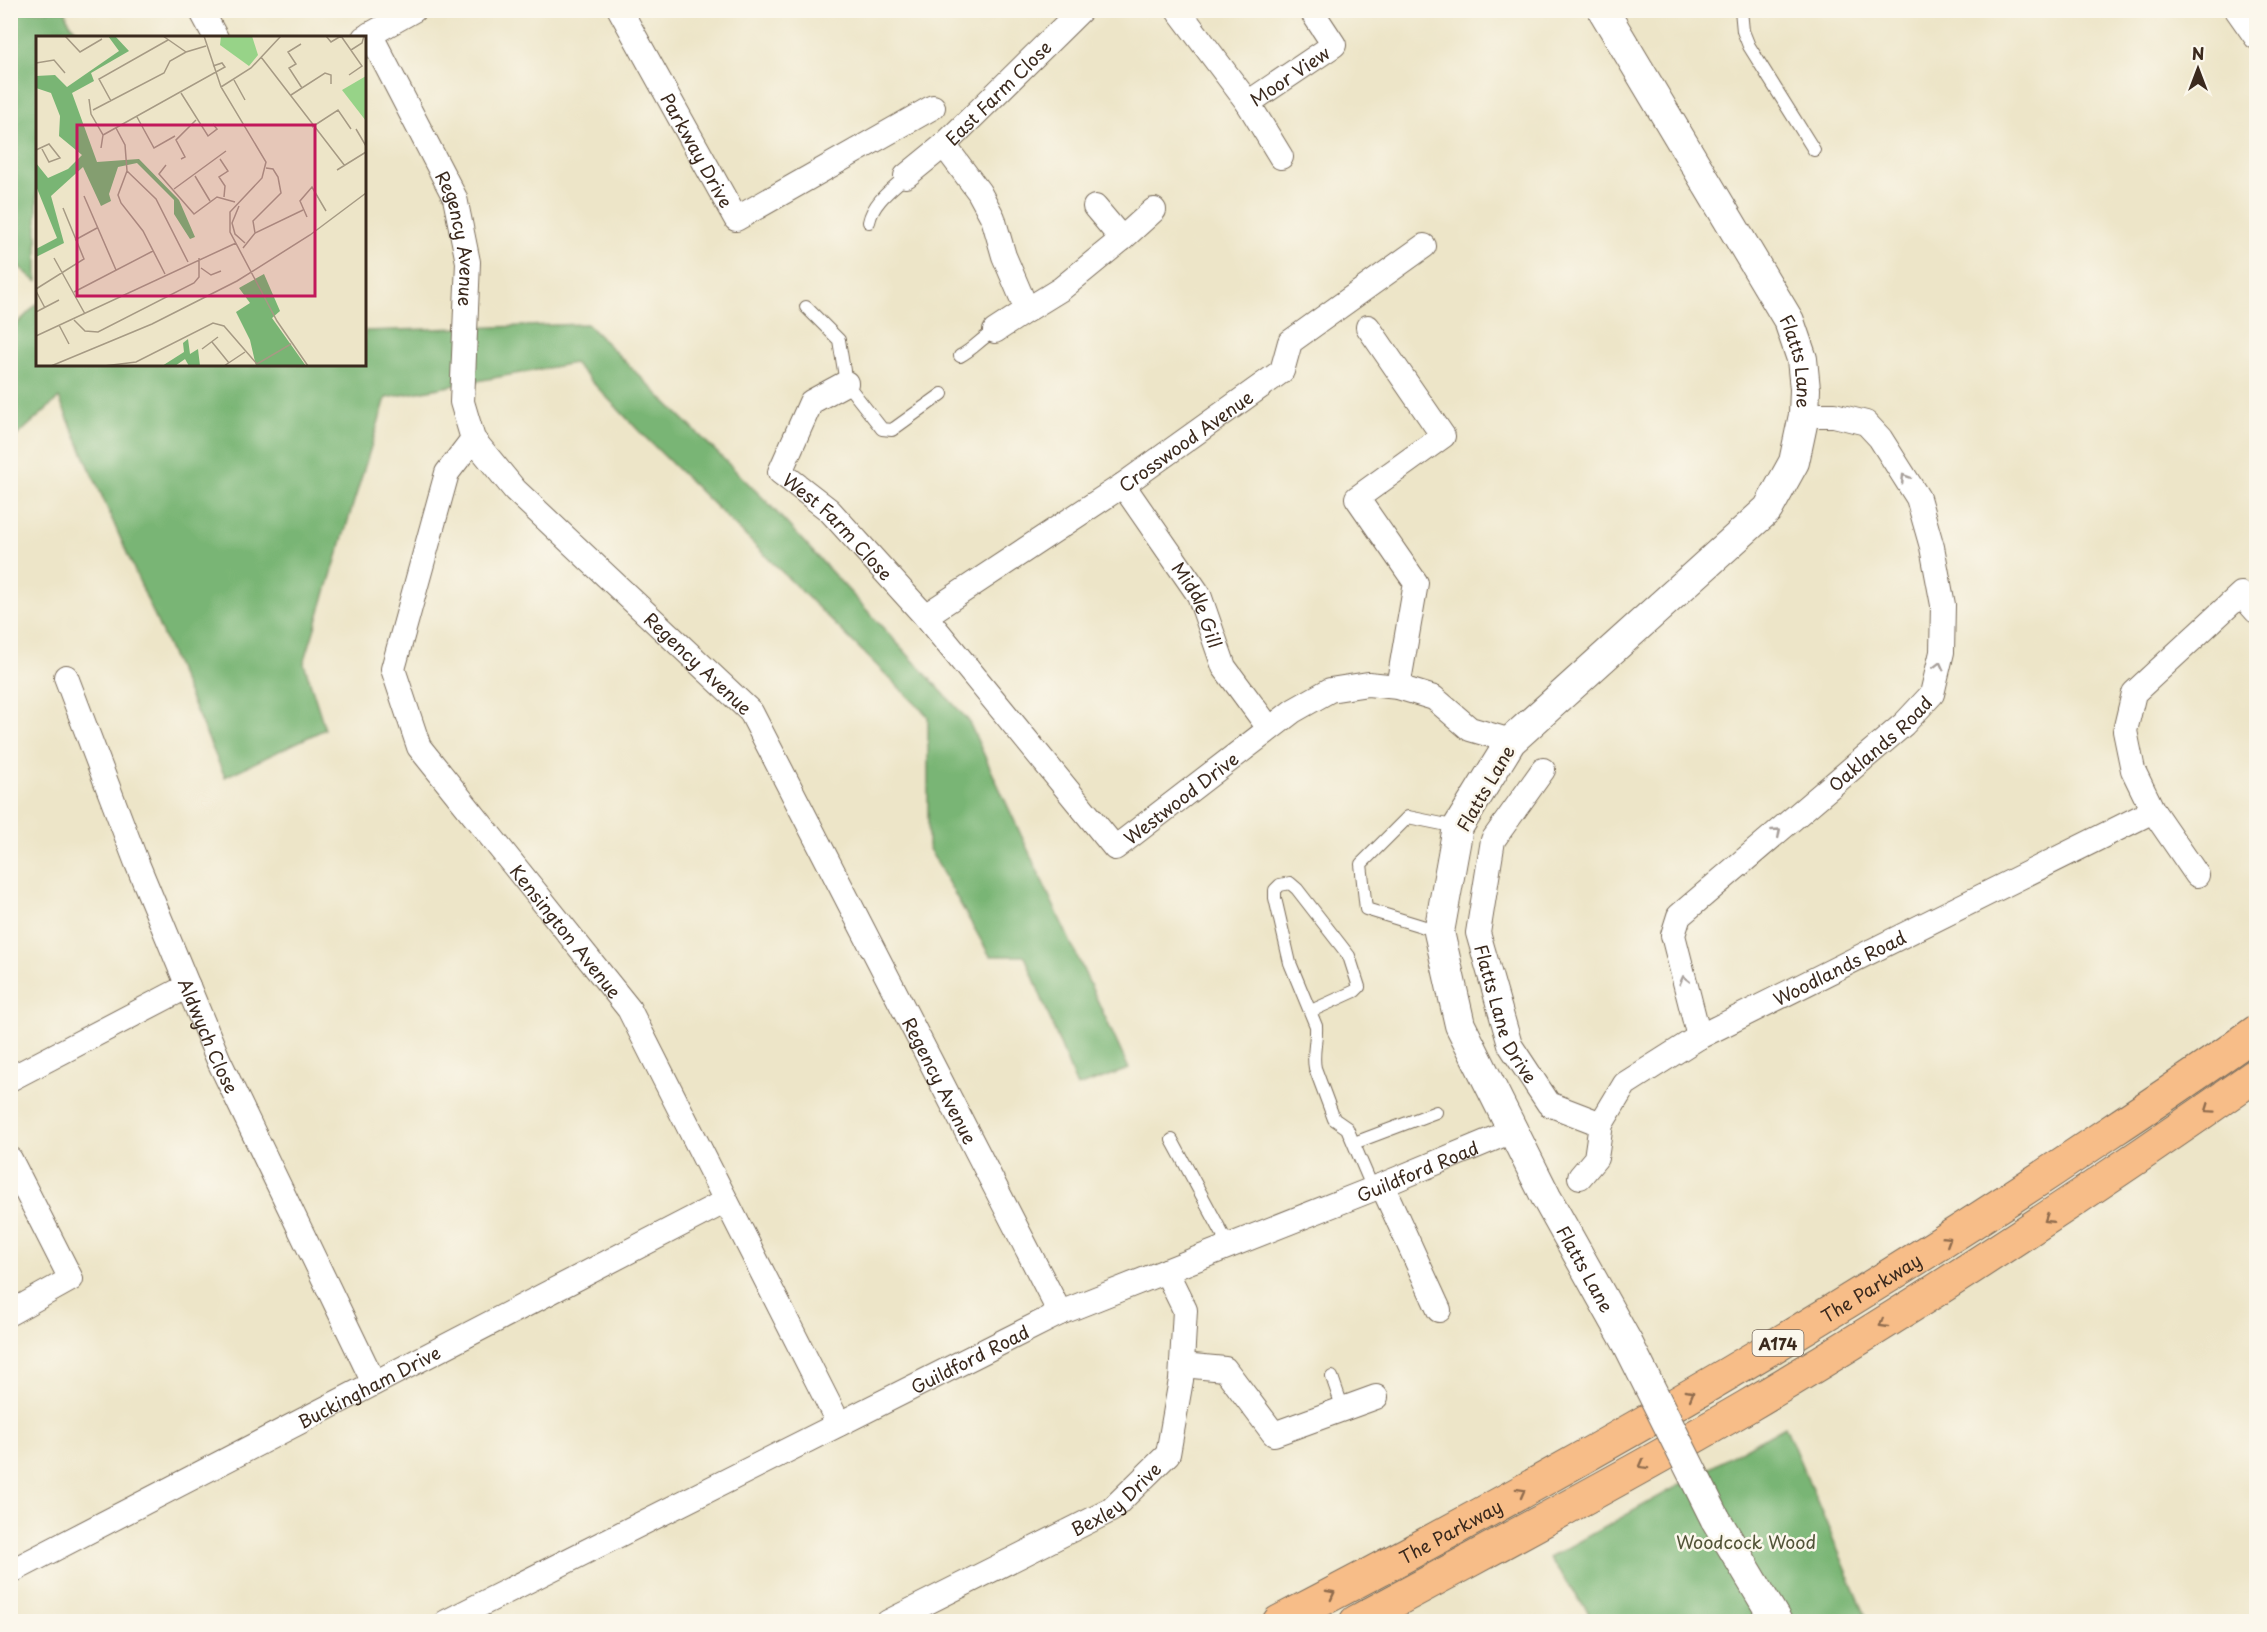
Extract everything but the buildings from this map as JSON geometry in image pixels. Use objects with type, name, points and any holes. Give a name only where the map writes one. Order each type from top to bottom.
[{"type":"highway","name":"The Parkway","points":[[1279,1622],[1524,1490],[1849,1302],[1989,1214],[2256,1032]]},
{"type":"highway","name":"The Parkway","points":[[1356,1622],[1745,1408],[1960,1276],[2114,1176],[2256,1075]]},
{"type":"street","points":[[201,10],[215,36]]},
{"type":"street","points":[[367,36],[414,10]]},
{"type":"street","name":"Parkway Drive","points":[[620,10],[736,219],[933,107]]},
{"type":"street","name":"East Farm Close","points":[[1027,310],[1008,267],[993,218],[979,192],[944,145],[1081,10]]},
{"type":"street","name":"Moor View","points":[[1178,10],[1248,103],[1334,45],[1311,10]]},
{"type":"street","name":"Flatts Lane","points":[[1603,10],[1789,321],[1802,359],[1806,389],[1804,415],[1794,462],[1768,509],[1511,741],[1458,827],[1439,932],[1460,1025],[1512,1131],[1627,1342],[1715,1518],[1777,1622]]},
{"type":"street","points":[[2243,12],[2256,37]]},
{"type":"street","name":"Regency Avenue","points":[[367,36],[455,198],[468,262],[462,402],[473,439],[515,490],[751,712],[1060,1313]]},
{"type":"street","points":[[1248,103],[1281,157]]},
{"type":"street","points":[[906,176],[944,145]]},
{"type":"street","points":[[1095,207],[1122,239]]},
{"type":"street","points":[[995,330],[1061,289],[1154,210]]},
{"type":"street","name":"Crosswood Avenue","points":[[925,616],[1123,485],[1282,371],[1290,342],[1424,246]]},
{"type":"street","points":[[1368,327],[1443,436],[1357,498],[1416,584],[1398,687]]},
{"type":"street","name":"West Farm Close","points":[[846,383],[811,402],[780,472],[829,510],[925,616]]},
{"type":"street","name":"Oaklands Road","points":[[1699,1036],[1673,935],[1679,916],[1905,724],[1932,694],[1942,652],[1943,605],[1932,547],[1917,498],[1880,438],[1866,423],[1834,415],[1804,415]]},
{"type":"street","name":"Kensington Avenue","points":[[473,439],[447,473],[393,669],[419,747],[629,1009],[839,1424]]},
{"type":"street","name":"Middle Gill","points":[[1123,485],[1199,595],[1224,667],[1269,728]]},
{"type":"street","points":[[2197,875],[2153,811],[2133,770],[2125,731],[2134,693],[2251,595]]},
{"type":"street","name":"Westwood Drive","points":[[925,616],[1115,848],[1269,728],[1330,690],[1368,684],[1398,687],[1434,698],[1470,729],[1511,741]]},
{"type":"street","name":"Aldwych Close","points":[[66,677],[136,861],[219,1061],[374,1383]]},
{"type":"street","name":"Flatts Lane Drive","points":[[1543,770],[1493,840],[1478,933],[1510,1045],[1549,1104],[1601,1124]]},
{"type":"street","name":"Woodlands Road","points":[[1580,1177],[1596,1158],[1601,1124],[1625,1084],[1699,1036],[2153,811]]},
{"type":"street","points":[[1451,985],[1490,976]]},
{"type":"street","points":[[10,1079],[188,986]]},
{"type":"street","name":"Guildford Road","points":[[446,1622],[1060,1313],[1378,1187],[1512,1131]]},
{"type":"street","points":[[10,1159],[71,1279],[10,1313]]},
{"type":"street","points":[[1378,1187],[1439,1310]]},
{"type":"street","name":"Buckingham Drive","points":[[10,1572],[726,1201]]},
{"type":"street","name":"Bexley Drive","points":[[888,1622],[1111,1510],[1168,1454],[1182,1365],[1185,1310],[1166,1271]]},
{"type":"street","points":[[1182,1365],[1225,1369],[1274,1434],[1376,1397]]},
{"type":"lane","points":[[1741,10],[1743,31],[1749,46],[1814,150]]},
{"type":"lane","points":[[869,222],[871,212],[906,176]]},
{"type":"lane","points":[[806,307],[839,340],[846,383],[882,429],[892,430],[942,394]]},
{"type":"lane","points":[[960,356],[973,350],[986,335],[995,330]]},
{"type":"lane","points":[[1439,932],[1366,909],[1361,864],[1408,817],[1458,827]]},
{"type":"lane","points":[[1311,1011],[1359,987],[1349,956],[1297,889],[1290,883],[1280,885],[1275,890],[1275,898],[1290,963],[1311,1011],[1317,1036],[1313,1052],[1315,1068],[1334,1119],[1347,1128],[1378,1187]]},
{"type":"lane","points":[[1354,1143],[1436,1112]]},
{"type":"lane","points":[[1172,1140],[1229,1246]]},
{"type":"lane","points":[[1332,1377],[1342,1409]]},
{"type":"green space","points":[[10,11],[66,11],[67,18],[79,36],[36,36],[36,281],[11,260]]},
{"type":"green space","points":[[36,305],[36,366],[366,366],[366,331],[587,324],[767,502],[968,720],[1129,1069],[1077,1087],[1025,956],[990,956],[928,847],[928,716],[640,432],[574,363],[386,398],[304,663],[325,729],[225,777],[59,398],[11,441],[11,330]]},
{"type":"green space","name":"Woodcock Wood","points":[[1785,1426],[1868,1621],[1595,1621],[1549,1558]]}]
